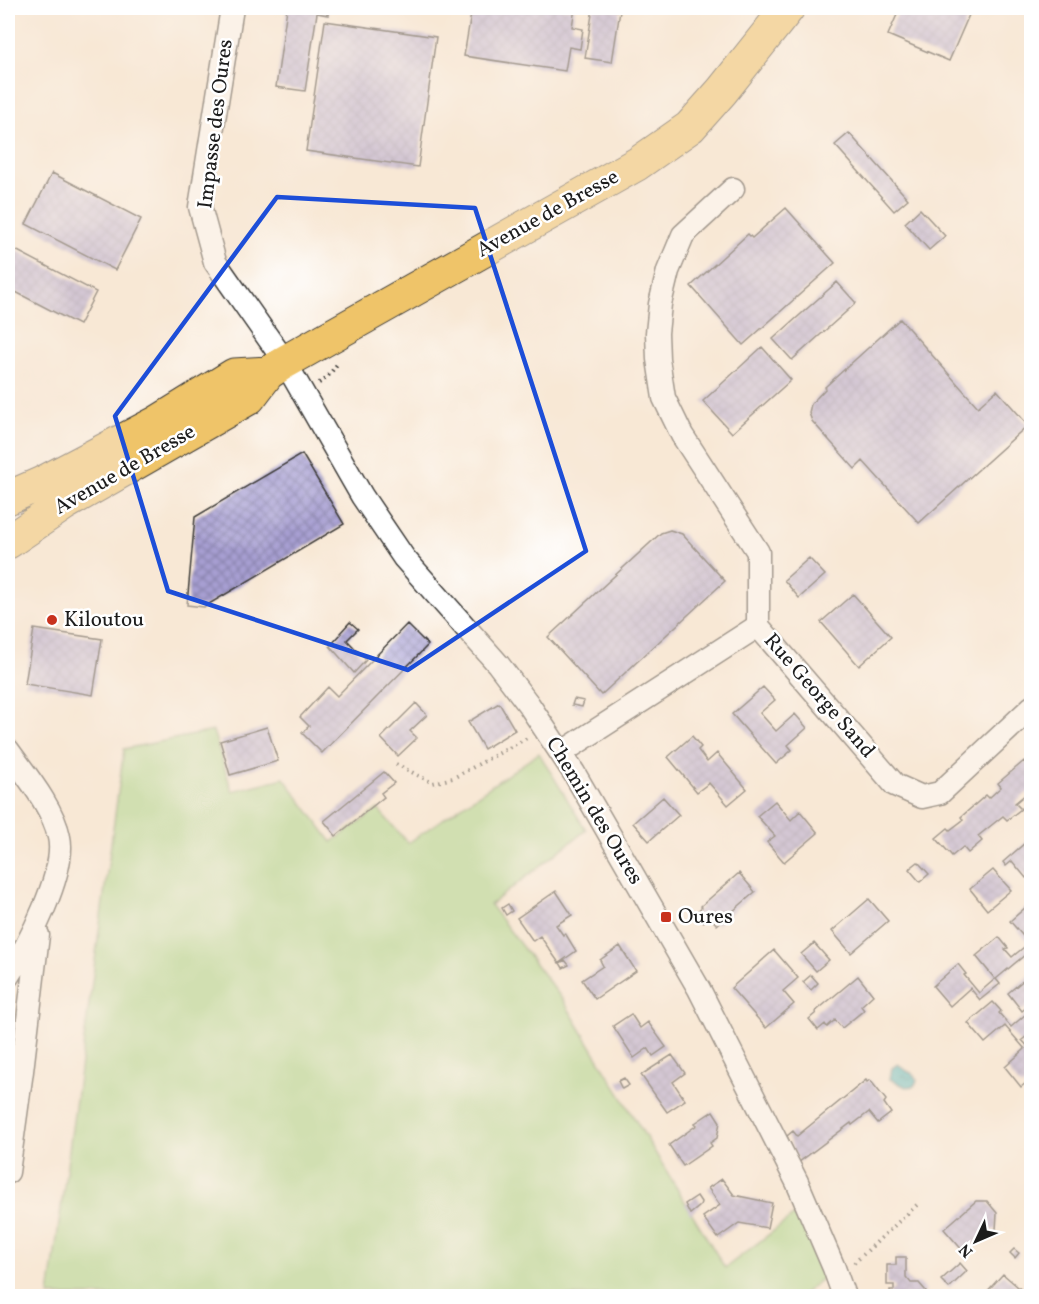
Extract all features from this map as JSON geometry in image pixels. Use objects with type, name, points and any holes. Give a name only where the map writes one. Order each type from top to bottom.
[{"type":"main road","name":"Avenue de Bresse","points":[[8,498],[42,483],[158,422],[234,375],[276,367],[637,164],[690,128],[722,92],[788,8]]},
{"type":"main road","name":"Avenue de Bresse","points":[[8,542],[64,504],[249,398],[276,367]]},
{"type":"street","name":"Impasse des Oures","points":[[232,8],[200,207],[215,262],[276,367]]},
{"type":"street","points":[[734,189],[682,235],[668,271],[660,304],[657,333],[658,359],[664,398],[682,435],[758,552],[758,626]]},
{"type":"street","name":"Chemin des Oures","points":[[276,367],[404,558],[498,664],[561,753],[699,989],[797,1182],[841,1287]]},
{"type":"street","name":"Rue George Sand","points":[[561,753],[758,626],[895,785],[922,797],[940,793],[1032,707]]},
{"type":"street","points":[[8,750],[33,785],[53,819],[59,837],[60,852],[39,919],[21,956],[8,976]]},
{"type":"street","points":[[8,1172],[39,919]]},
{"type":"street","points":[[8,1053],[22,1071]]},
{"type":"path","points":[[396,764],[433,783],[443,781],[453,778],[544,728]]},
{"type":"path","points":[[841,1287],[918,1204]]},
{"type":"highlighted area","points":[[277,197],[475,208],[586,551],[408,670],[168,591],[115,416]]},
{"type":"green space","points":[[213,731],[232,791],[284,778],[332,842],[378,809],[408,843],[539,753],[586,830],[490,905],[563,1000],[725,1268],[801,1210],[825,1276],[801,1296],[49,1296],[124,749]]},
{"type":"water","points":[[898,1064],[915,1075],[917,1081],[914,1086],[906,1087],[890,1079],[892,1068]]},
{"type":"building","points":[[287,8],[329,8],[328,15],[317,13],[305,91],[276,87]]},
{"type":"building","points":[[472,8],[575,8],[572,27],[583,29],[580,49],[569,47],[565,71],[464,56]]},
{"type":"building","points":[[593,8],[620,11],[612,62],[585,58]]},
{"type":"building","points":[[900,8],[972,8],[949,61],[888,35]]},
{"type":"building","points":[[325,21],[436,37],[418,167],[306,151]]},
{"type":"building","points":[[849,133],[908,199],[894,211],[835,145]]},
{"type":"building","points":[[52,173],[141,219],[115,270],[26,224]]},
{"type":"building","points":[[786,208],[835,263],[743,345],[691,286],[748,234],[752,238]]},
{"type":"building","points":[[920,209],[945,236],[929,250],[905,223]]},
{"type":"building","points":[[8,246],[96,292],[79,325],[8,288]]},
{"type":"building","points":[[837,282],[856,303],[792,360],[773,339]]},
{"type":"building","points":[[900,319],[978,407],[997,390],[1028,425],[919,523],[863,461],[855,469],[812,421],[809,413],[811,404],[825,387]]},
{"type":"building","points":[[762,347],[791,380],[732,433],[703,401]]},
{"type":"building","points":[[302,454],[344,524],[204,607],[187,605],[195,517]]},
{"type":"building","points":[[670,530],[682,534],[725,581],[601,695],[548,637],[661,533]]},
{"type":"building","points":[[809,558],[825,575],[799,598],[784,580]]},
{"type":"building","points":[[853,594],[891,637],[859,666],[821,622]]},
{"type":"building","points":[[350,622],[358,629],[347,640],[366,660],[354,673],[330,646]]},
{"type":"building","points":[[407,624],[428,645],[322,753],[302,733],[309,726],[300,717],[328,687],[337,696]]},
{"type":"building","points":[[34,629],[102,639],[93,695],[25,684]]},
{"type":"building","points":[[763,687],[775,700],[760,713],[776,731],[795,714],[807,728],[788,745],[792,750],[776,764],[732,714]]},
{"type":"building","points":[[574,699],[584,701],[582,707],[572,705]]},
{"type":"building","points":[[416,703],[427,715],[410,731],[417,738],[398,756],[381,738]]},
{"type":"building","points":[[499,703],[515,730],[484,749],[468,722]]},
{"type":"building","points":[[267,727],[278,761],[230,775],[220,741]]},
{"type":"building","points":[[692,736],[701,747],[698,750],[707,762],[717,753],[747,789],[728,805],[709,783],[697,792],[668,757]]},
{"type":"building","points":[[1032,759],[1032,789],[1015,803],[1021,809],[1007,820],[1003,816],[978,836],[982,841],[968,853],[963,847],[952,856],[936,838],[963,820],[961,817],[986,795],[989,798],[1001,787],[998,783],[1024,761],[1026,764]]},
{"type":"building","points":[[384,772],[394,783],[381,793],[384,797],[336,836],[324,821]]},
{"type":"building","points":[[663,797],[679,815],[649,841],[633,823]]},
{"type":"building","points":[[775,801],[791,820],[800,811],[818,833],[784,862],[767,842],[775,836],[757,816]]},
{"type":"building","points":[[1032,837],[1032,873],[1026,878],[1012,861],[1006,866],[1003,862]]},
{"type":"building","points":[[918,862],[929,874],[920,882],[909,869]]},
{"type":"building","points":[[993,870],[1011,890],[987,910],[970,889]]},
{"type":"building","points":[[739,873],[755,892],[717,925],[710,917],[703,922],[695,913]]},
{"type":"building","points":[[556,891],[572,915],[556,925],[563,935],[565,933],[576,951],[559,963],[540,936],[533,941],[517,918]]},
{"type":"building","points":[[869,899],[888,921],[851,953],[832,931]]},
{"type":"building","points":[[1032,902],[1032,949],[996,979],[1000,984],[980,1000],[970,988],[950,1006],[933,986],[958,964],[979,993],[995,979],[976,956],[999,937],[1012,957],[1029,943],[1010,921]]},
{"type":"building","points":[[508,904],[512,911],[506,915],[502,908]]},
{"type":"building","points":[[814,943],[829,960],[816,971],[801,954]]},
{"type":"building","points":[[620,946],[636,971],[595,999],[582,980],[603,966],[600,960]]},
{"type":"building","points":[[774,950],[798,978],[783,991],[794,1004],[766,1028],[731,988]]},
{"type":"building","points":[[565,960],[569,965],[563,968],[560,963]]},
{"type":"building","points":[[1032,973],[1032,1003],[1022,1011],[1008,993]]},
{"type":"building","points":[[811,975],[818,983],[811,990],[803,982]]},
{"type":"building","points":[[858,976],[873,995],[861,1006],[864,1010],[842,1028],[835,1020],[827,1027],[825,1024],[818,1030],[809,1019]]},
{"type":"building","points":[[993,1002],[1011,1027],[1026,1014],[1032,1021],[1032,1032],[1022,1040],[1032,1051],[1032,1078],[1021,1087],[1005,1067],[1025,1049],[1005,1026],[985,1043],[968,1023]]},
{"type":"building","points":[[631,1014],[640,1028],[648,1022],[666,1047],[653,1056],[648,1048],[634,1058],[613,1026]]},
{"type":"building","points":[[672,1055],[685,1073],[673,1082],[685,1100],[667,1112],[641,1075]]},
{"type":"building","points":[[624,1078],[629,1085],[622,1089],[618,1081]]},
{"type":"building","points":[[866,1080],[867,1082],[870,1080],[886,1100],[884,1103],[891,1113],[878,1123],[869,1112],[799,1162],[787,1136],[793,1131],[797,1136]]},
{"type":"building","points":[[713,1111],[720,1122],[717,1138],[710,1143],[712,1146],[683,1166],[669,1145]]},
{"type":"building","points":[[722,1179],[734,1195],[772,1203],[767,1228],[739,1223],[718,1238],[703,1217],[720,1205],[708,1188]]},
{"type":"building","points":[[697,1196],[701,1202],[700,1206],[690,1214],[685,1204]]},
{"type":"building","points":[[976,1201],[987,1201],[997,1213],[996,1230],[990,1230],[964,1252],[944,1229]]},
{"type":"building","points":[[1014,1249],[1019,1253],[1015,1258],[1010,1253]]},
{"type":"building","points":[[896,1257],[906,1257],[906,1277],[911,1283],[919,1283],[926,1291],[921,1296],[890,1296],[890,1290],[894,1290],[894,1285],[887,1285],[887,1265],[896,1265]]},
{"type":"building","points":[[960,1263],[967,1271],[949,1288],[941,1280]]},
{"type":"building","points":[[1003,1274],[1025,1293],[1021,1296],[983,1296]]},
{"type":"place","name":"Kiloutou","points":[[52,620]]},
{"type":"place","name":"Oures","points":[[666,917]]}]
